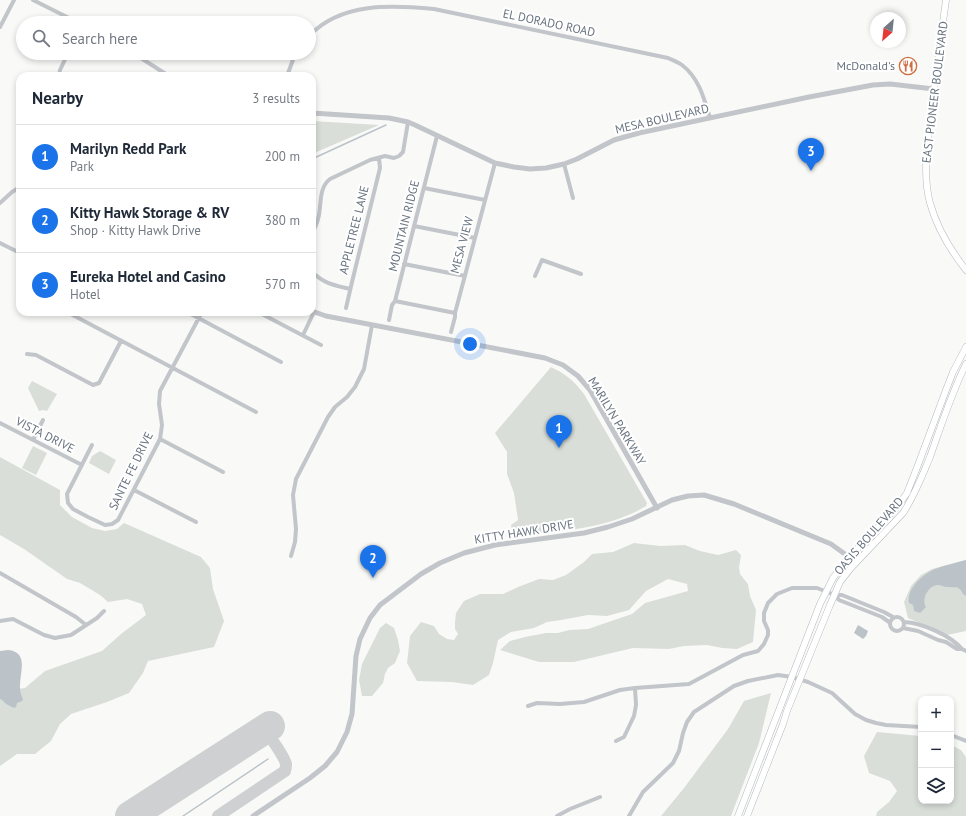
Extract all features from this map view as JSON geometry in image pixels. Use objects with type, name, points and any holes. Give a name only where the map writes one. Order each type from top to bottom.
[{"type":"main road","name":"EAST PIONEER BOULEVARD","points":[[946,0],[928,142],[926,180],[930,203],[946,241],[966,270]]},
{"type":"main road","name":"OASIS BOULEVARD","points":[[738,816],[826,591],[843,564],[897,507],[907,493],[953,372],[966,347]]},
{"type":"main road","name":"OASIS BOULEVARD","points":[[747,816],[784,724],[787,711],[840,582],[856,562],[903,513],[912,499],[955,388],[966,364]]},
{"type":"street","points":[[0,27],[14,0]]},
{"type":"street","points":[[33,0],[64,16]]},
{"type":"street","name":"EL DORADO ROAD","points":[[316,30],[333,18],[361,9],[411,7],[434,10],[668,58],[682,65],[694,77],[703,92],[710,118]]},
{"type":"street","points":[[59,72],[65,60]]},
{"type":"street","points":[[143,60],[159,72]]},
{"type":"street","points":[[289,72],[293,60]]},
{"type":"street","name":"MESA BOULEVARD","points":[[316,113],[389,118],[408,122],[495,163],[530,169],[546,168],[564,164],[614,140],[639,132],[828,93],[873,85],[890,84],[934,89]]},
{"type":"street","points":[[316,223],[322,193],[326,182],[370,160],[385,156],[394,158],[399,156],[403,152],[408,122]]},
{"type":"street","name":"MOUNTAIN RIDGE","points":[[389,320],[437,136]]},
{"type":"street","name":"APPLETREE LANE","points":[[346,308],[380,168],[379,158]]},
{"type":"street","name":"MESA VIEW","points":[[451,332],[495,163]]},
{"type":"street","points":[[564,164],[573,198]]},
{"type":"street","points":[[424,188],[485,200]]},
{"type":"street","points":[[0,203],[16,190]]},
{"type":"street","points":[[414,226],[475,238]]},
{"type":"street","points":[[0,243],[16,251]]},
{"type":"street","points":[[535,276],[542,260],[580,274]]},
{"type":"street","points":[[404,264],[465,276]]},
{"type":"street","points":[[316,276],[320,280],[332,285],[350,289]]},
{"type":"street","points":[[395,301],[455,313]]},
{"type":"street","name":"MARILYN PARKWAY","points":[[316,313],[545,358],[563,365],[578,376],[590,390],[657,508]]},
{"type":"street","points":[[74,316],[256,412]]},
{"type":"street","points":[[195,316],[281,362]]},
{"type":"street","points":[[266,316],[321,345]]},
{"type":"street","points":[[303,335],[311,316]]},
{"type":"street","name":"SANTE FE DRIVE","points":[[82,465],[67,494],[68,502],[73,510],[105,525],[112,524],[118,520],[160,439],[162,425],[159,404],[160,391],[199,318]]},
{"type":"street","points":[[291,556],[295,542],[296,530],[293,495],[296,479],[328,417],[335,407],[347,397],[355,387],[364,369],[372,325]]},
{"type":"street","points":[[27,354],[36,355],[93,385],[99,383],[121,341]]},
{"type":"street","points":[[33,440],[43,420]]},
{"type":"street","name":"VISTA DRIVE","points":[[0,423],[82,465]]},
{"type":"street","points":[[160,439],[223,472]]},
{"type":"street","points":[[82,465],[92,445]]},
{"type":"street","points":[[134,490],[196,522]]},
{"type":"street","name":"KITTY HAWK DRIVE","points":[[253,816],[310,778],[325,766],[336,752],[347,732],[352,714],[356,656],[360,639],[370,618],[380,605],[421,574],[440,563],[464,553],[494,545],[608,527],[632,519],[672,500],[688,496],[704,495],[734,504],[831,544],[856,562]]},
{"type":"street","points":[[0,573],[76,616],[86,625]]},
{"type":"street","points":[[528,706],[537,703],[560,704],[584,702],[620,690],[688,684],[743,655],[758,650],[764,644],[768,635],[768,630],[764,621],[764,613],[768,603],[777,594],[792,588],[817,588],[826,591],[835,595],[839,600],[882,617],[889,622],[890,628],[894,631],[903,628],[918,631],[946,642],[957,649],[964,650]]},
{"type":"street","points":[[835,595],[842,594],[893,617],[900,617],[904,622],[903,628]]},
{"type":"street","points":[[0,621],[13,619],[44,635],[54,638],[71,635],[97,618],[104,611]]},
{"type":"street","points":[[889,622],[893,617]]},
{"type":"street","points":[[904,622],[912,623],[940,633],[964,650]]},
{"type":"street","points":[[629,816],[643,792],[673,763],[679,751],[687,722],[694,712],[734,686],[748,681],[778,675],[800,680],[832,693],[855,714],[866,720],[886,725],[918,727]]},
{"type":"street","points":[[616,741],[624,737],[634,716],[636,705],[635,688]]},
{"type":"street","points":[[954,736],[966,741]]},
{"type":"street","points":[[557,816],[600,797]]},
{"type":"shaded area","points":[[316,121],[379,125],[316,152]]},
{"type":"shaded area","points":[[551,367],[569,378],[584,394],[647,503],[646,506],[631,514],[598,525],[564,531],[513,536],[511,525],[518,520],[514,493],[507,474],[507,452],[495,433]]},
{"type":"shaded area","points":[[32,381],[57,394],[47,411],[39,411],[28,388]]},
{"type":"shaded area","points":[[33,446],[47,453],[36,475],[22,468]]},
{"type":"shaded area","points":[[100,451],[116,460],[109,474],[89,463],[92,456]]},
{"type":"shaded area","points":[[0,457],[60,490],[60,505],[72,517],[92,528],[105,531],[117,529],[124,523],[201,557],[210,568],[213,589],[224,621],[214,647],[148,661],[143,673],[129,693],[71,714],[60,724],[51,741],[35,754],[17,754],[0,766],[0,692],[25,688],[45,671],[102,651],[146,615],[142,604],[127,599],[108,602],[100,595],[80,583],[67,579],[24,549],[0,535]]},
{"type":"shaded area","points":[[634,543],[660,546],[685,545],[700,551],[718,555],[736,550],[741,555],[739,568],[740,574],[748,584],[750,596],[756,610],[753,642],[737,649],[707,645],[684,646],[669,649],[633,648],[574,662],[539,662],[500,650],[510,641],[525,637],[546,633],[558,633],[569,630],[588,629],[632,614],[645,603],[688,591],[687,584],[668,579],[646,591],[629,610],[607,616],[588,615],[547,622],[534,628],[511,632],[498,640],[489,675],[473,685],[452,682],[417,681],[407,663],[410,636],[421,622],[434,626],[439,634],[447,639],[454,640],[458,634],[455,629],[456,613],[464,601],[480,594],[503,594],[539,579],[553,580],[566,575],[592,554],[613,552]]},
{"type":"shaded area","points":[[966,560],[966,631],[947,635],[908,618],[904,602],[911,586],[921,575],[932,569]]},
{"type":"shaded area","points":[[966,560],[966,596],[960,589],[939,585],[934,586],[931,587],[926,593],[924,601],[926,607],[920,613],[914,611],[913,605],[909,603],[910,592],[925,574],[935,569]]},
{"type":"shaded area","points":[[386,623],[394,628],[400,651],[395,663],[388,668],[383,683],[372,696],[362,696],[359,680],[362,664],[380,628]]},
{"type":"shaded area","points":[[858,625],[868,631],[863,639],[854,633]]},
{"type":"shaded area","points":[[8,650],[19,655],[22,664],[20,688],[23,700],[17,703],[16,707],[14,708],[0,699],[0,651]]},
{"type":"shaded area","points":[[771,693],[759,743],[731,816],[661,816],[728,729],[744,701]]},
{"type":"shaded area","points":[[877,732],[918,736],[918,804],[954,804],[954,746],[961,750],[966,757],[966,816],[876,816],[877,812],[889,802],[897,791],[890,781],[869,773],[864,756]]},
{"type":"waterway","points":[[316,157],[386,125]]},
{"type":"waterway","points":[[183,816],[268,759]]},
{"type":"taxiway","points":[[218,816],[285,771],[285,761],[278,748],[265,733],[257,734]]},
{"type":"runway","points":[[130,816],[270,726]]},
{"type":"place","name":"McDonald's","points":[[908,66]]},
{"type":"place","name":"Eureka Hotel and Casino","points":[[811,171]]},
{"type":"place","name":"Marilyn Redd Park","points":[[559,448]]},
{"type":"place","name":"Kitty Hawk Storage & RV","points":[[373,578]]}]
